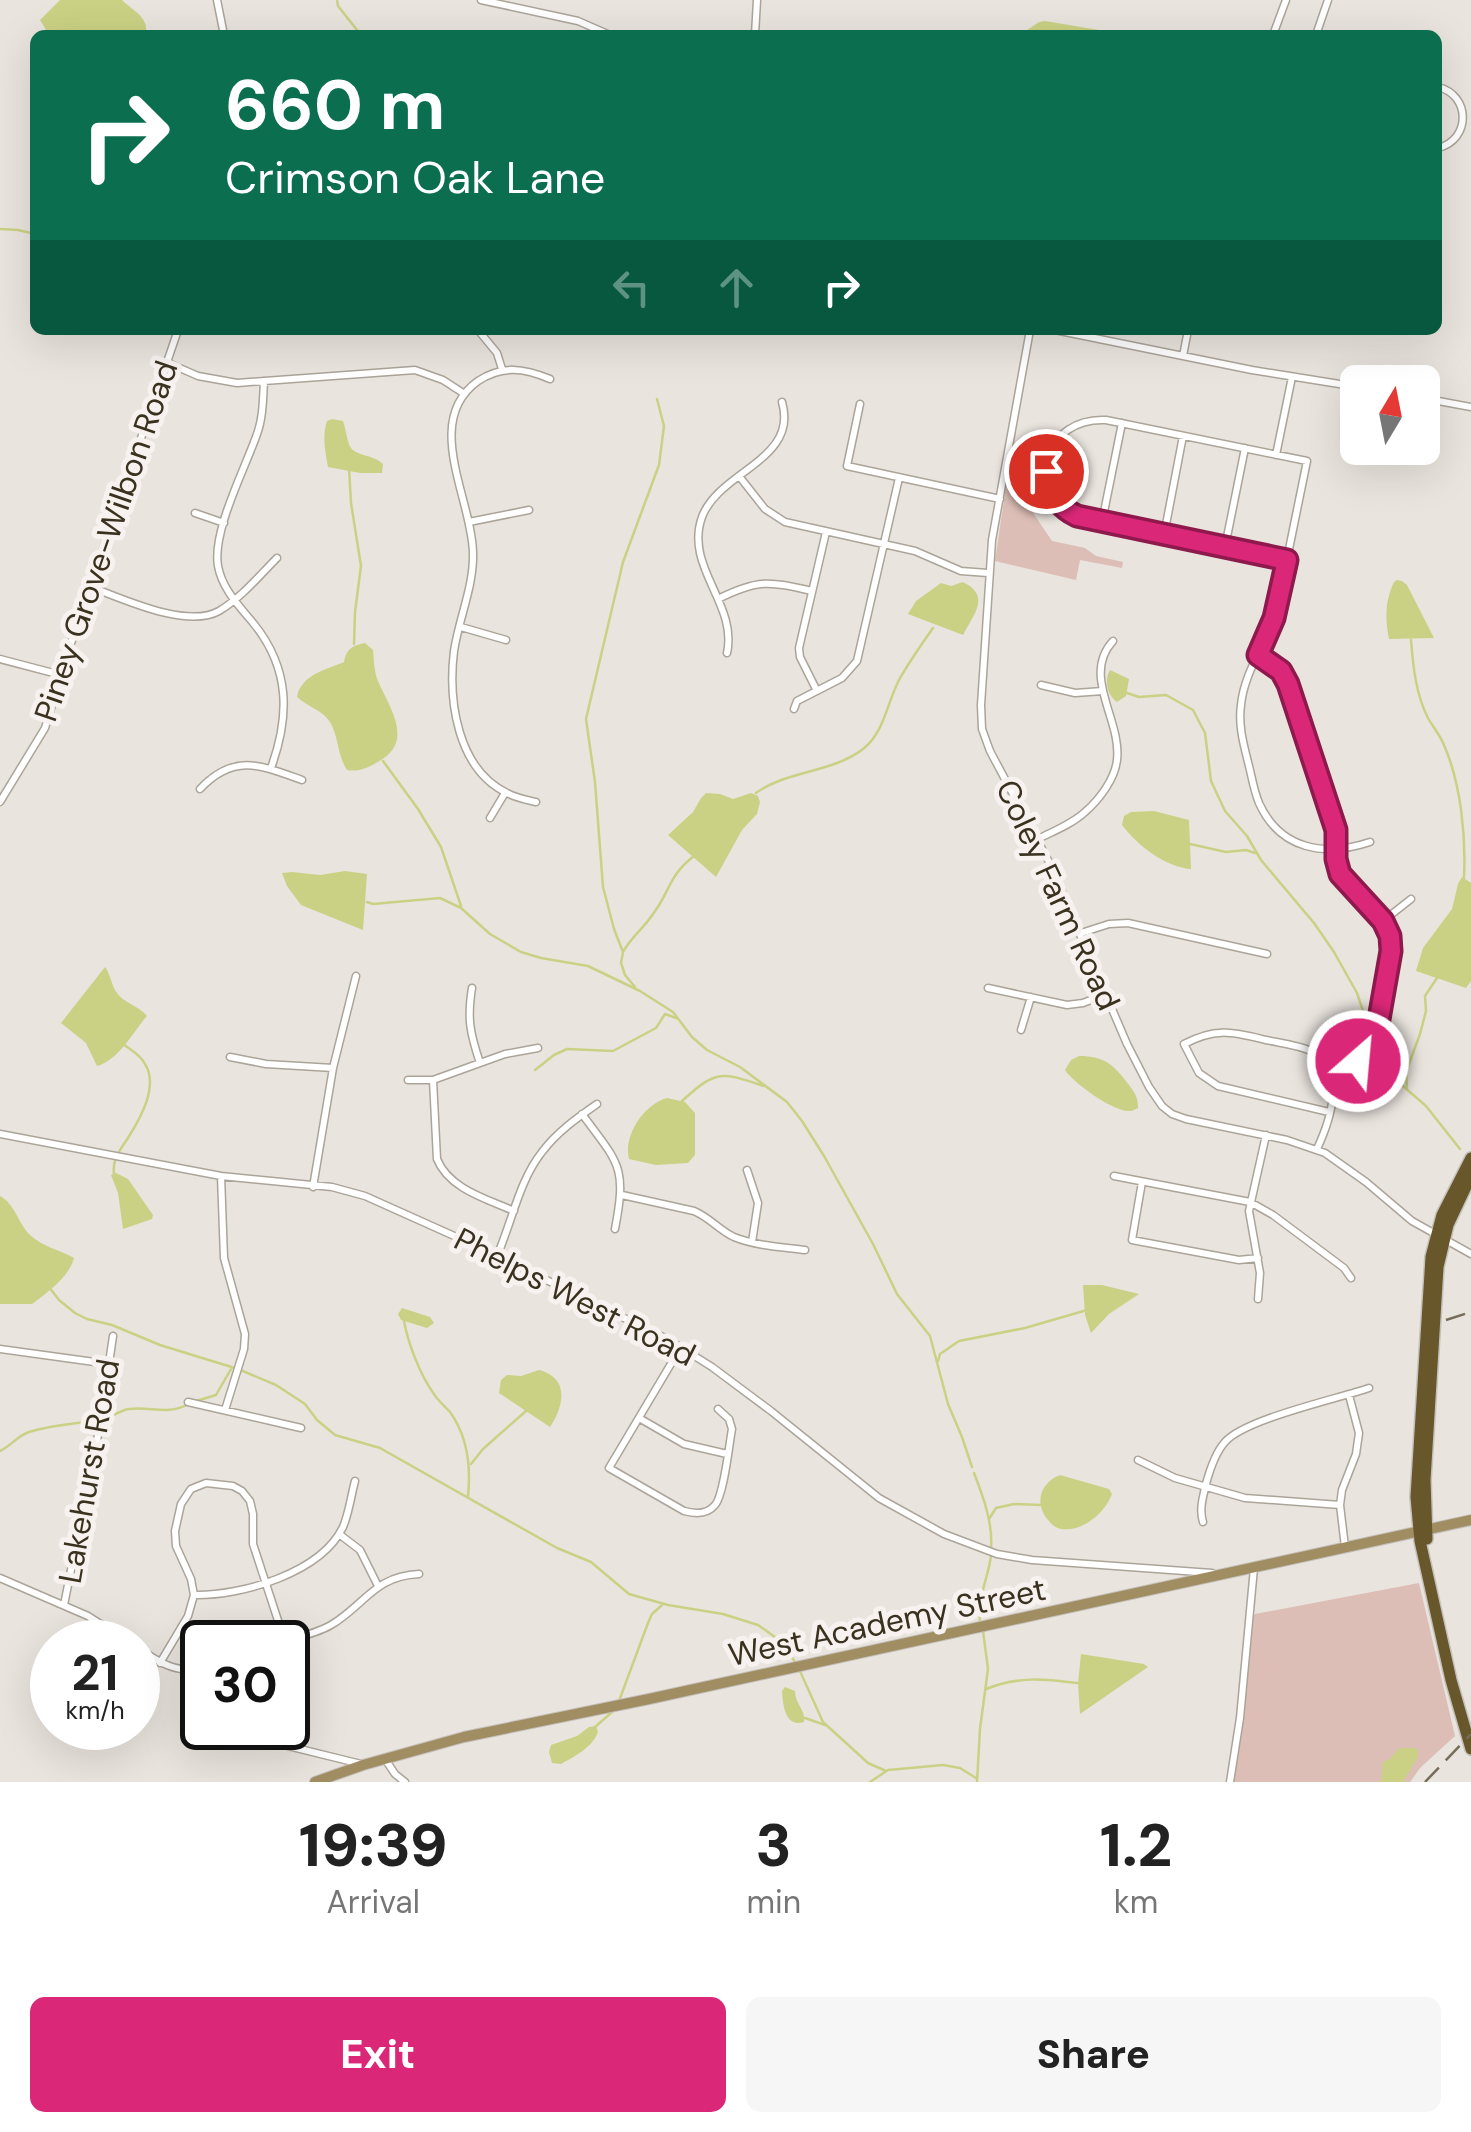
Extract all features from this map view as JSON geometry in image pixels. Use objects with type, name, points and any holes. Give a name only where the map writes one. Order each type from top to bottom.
[{"type":"highway","points":[[1471,1158],[1450,1196],[1428,1286],[1417,1474],[1422,1530],[1450,1677],[1471,1749]]},
{"type":"highway","points":[[1439,1238],[1471,1176]]},
{"type":"highway","points":[[1422,1530],[1471,1733]]},
{"type":"main road","name":"West Academy Street","points":[[315,1782],[362,1764],[464,1737],[1471,1520]]},
{"type":"street","points":[[216,0],[223,30]]},
{"type":"street","points":[[480,0],[518,4],[598,30]]},
{"type":"street","points":[[755,30],[757,0]]},
{"type":"street","points":[[1275,30],[1286,0]]},
{"type":"street","points":[[1318,30],[1328,0]]},
{"type":"street","points":[[1442,88],[1458,96],[1466,116],[1458,138],[1442,147]]},
{"type":"street","name":"Piney Grove-Wilbon Road","points":[[0,802],[45,728],[176,335]]},
{"type":"street","points":[[484,335],[502,369]]},
{"type":"street","name":"Coley Farm Road","points":[[1029,335],[988,573],[982,729],[990,752],[1038,839],[1138,1065],[1165,1109],[1182,1118],[1318,1150],[1350,1170],[1412,1221],[1471,1254]]},
{"type":"street","points":[[1079,335],[1340,384]]},
{"type":"street","points":[[1182,356],[1187,335]]},
{"type":"street","points":[[166,362],[210,380],[237,383],[415,370],[463,393]]},
{"type":"street","points":[[536,802],[506,792],[483,773],[460,734],[454,650],[473,564],[469,522],[451,441],[454,410],[463,393],[484,378],[502,369],[550,378]]},
{"type":"street","points":[[1276,455],[1292,376]]},
{"type":"street","points":[[264,381],[261,420],[217,552],[222,579],[265,638],[278,668],[285,712],[271,768]]},
{"type":"street","points":[[1440,401],[1471,406]]},
{"type":"street","points":[[727,653],[729,626],[700,558],[699,526],[708,504],[722,487],[772,450],[785,411],[782,402]]},
{"type":"street","points":[[860,404],[847,466],[1000,499]]},
{"type":"street","points":[[1287,560],[1077,516],[1059,503],[1048,483],[1046,462],[1053,444],[1070,426],[1096,419],[1307,461],[1287,560],[1274,618],[1245,685],[1240,717],[1243,742],[1257,797],[1267,818],[1284,835],[1310,848],[1336,850],[1370,842]]},
{"type":"street","points":[[1102,522],[1122,423]]},
{"type":"street","points":[[1164,535],[1183,436]]},
{"type":"street","points":[[1225,547],[1245,448]]},
{"type":"street","points":[[739,476],[766,508],[785,522],[915,551],[961,571],[988,573]]},
{"type":"street","points":[[794,709],[797,701],[842,678],[857,661],[900,478]]},
{"type":"street","points":[[469,522],[529,510]]},
{"type":"street","points":[[195,513],[224,523]]},
{"type":"street","points":[[817,691],[799,648],[826,532]]},
{"type":"street","points":[[91,587],[178,616],[200,617],[216,613],[234,600],[277,558]]},
{"type":"street","points":[[718,599],[762,583],[812,591]]},
{"type":"street","points":[[460,627],[506,640]]},
{"type":"street","points":[[1038,839],[1083,814],[1114,772],[1117,750],[1101,672],[1103,656],[1113,641]]},
{"type":"street","points":[[1258,655],[1281,671],[1288,684],[1336,830],[1336,864],[1342,878],[1383,921],[1390,936],[1391,951],[1375,1041],[1364,1057],[1331,1073]]},
{"type":"street","points":[[0,658],[62,674]]},
{"type":"street","points":[[1040,684],[1075,693],[1103,691]]},
{"type":"street","points":[[200,789],[226,768],[254,765],[302,780]]},
{"type":"street","points":[[490,818],[506,792]]},
{"type":"street","points":[[1383,921],[1411,898]]},
{"type":"street","points":[[1081,933],[1108,924],[1128,923],[1267,954]]},
{"type":"street","points":[[313,1186],[333,1068],[356,976]]},
{"type":"street","points":[[472,988],[468,1016],[480,1062]]},
{"type":"street","points":[[988,988],[1073,1005],[1106,994]]},
{"type":"street","points":[[1021,1030],[1032,998]]},
{"type":"street","points":[[1318,1150],[1329,1112],[1333,1091],[1331,1073],[1324,1062],[1310,1051],[1231,1032],[1208,1034],[1184,1044],[1199,1073],[1218,1086],[1329,1112]]},
{"type":"street","points":[[408,1080],[433,1080],[505,1054],[538,1048]]},
{"type":"street","points":[[230,1057],[266,1064],[333,1068]]},
{"type":"street","points":[[433,1080],[442,1171],[469,1191],[514,1211]]},
{"type":"street","points":[[498,1256],[528,1175],[540,1154],[556,1135],[596,1104]]},
{"type":"street","points":[[582,1114],[617,1162],[622,1195],[615,1229]]},
{"type":"street","name":"Phelps West Road","points":[[0,1134],[221,1176],[332,1188],[365,1196],[498,1256],[681,1347],[781,1418],[880,1498],[929,1527],[997,1554],[1032,1560],[1224,1574]]},
{"type":"street","points":[[1258,1299],[1260,1273],[1250,1202],[1266,1135]]},
{"type":"street","points":[[747,1170],[758,1204],[752,1242]]},
{"type":"street","points":[[221,1176],[224,1258],[245,1334],[225,1410]]},
{"type":"street","points":[[1114,1176],[1250,1202],[1344,1268],[1351,1278]]},
{"type":"street","points":[[1142,1182],[1132,1240],[1239,1260],[1258,1258]]},
{"type":"street","points":[[622,1195],[694,1211],[733,1236],[752,1242],[805,1250]]},
{"type":"street","name":"Lakehurst Road","points":[[64,1606],[113,1336]]},
{"type":"street","points":[[681,1347],[610,1468],[684,1511],[705,1512],[720,1495],[732,1429],[729,1419],[718,1409]]},
{"type":"street","points":[[0,1349],[109,1364]]},
{"type":"street","points":[[1204,1522],[1200,1512],[1218,1452],[1239,1430],[1369,1388]]},
{"type":"street","points":[[1345,1547],[1340,1506],[1359,1433],[1349,1395]]},
{"type":"street","points":[[188,1402],[301,1428]]},
{"type":"street","points":[[640,1418],[694,1448],[727,1454]]},
{"type":"street","points":[[1138,1460],[1176,1478],[1245,1498],[1340,1506]]},
{"type":"street","points":[[194,1595],[221,1595],[306,1567],[339,1534],[355,1482]]},
{"type":"street","points":[[180,1670],[160,1663],[188,1616],[194,1595],[192,1579],[176,1546],[176,1532],[181,1504],[198,1485],[233,1486],[250,1501],[252,1538],[276,1620]]},
{"type":"street","points":[[339,1534],[360,1550],[378,1586]]},
{"type":"street","points":[[1230,1782],[1241,1712],[1254,1568]]},
{"type":"street","points":[[310,1633],[332,1625],[394,1577],[419,1574]]},
{"type":"street","points":[[0,1578],[92,1620]]},
{"type":"street","points":[[305,1750],[362,1764]]},
{"type":"street","points":[[385,1760],[405,1782]]},
{"type":"shaded area","points":[[60,0],[122,0],[142,17],[146,30],[46,30],[40,20]]},
{"type":"shaded area","points":[[1045,21],[1099,30],[1027,30]]},
{"type":"shaded area","points":[[327,421],[343,421],[354,451],[383,464],[382,473],[328,467],[325,432]]},
{"type":"shaded area","points":[[1006,486],[1017,489],[1052,541],[1123,562],[1122,568],[1080,560],[1076,580],[995,561]]},
{"type":"shaded area","points":[[1397,580],[1407,585],[1434,638],[1389,639],[1387,603]]},
{"type":"shaded area","points":[[963,582],[976,593],[978,606],[963,635],[908,614],[916,601],[941,583],[951,586]]},
{"type":"shaded area","points":[[365,643],[373,650],[377,677],[397,725],[397,736],[388,755],[351,771],[344,764],[330,722],[297,697],[309,678],[344,662],[350,649]]},
{"type":"shaded area","points":[[1110,670],[1129,679],[1126,696],[1117,702],[1108,687]]},
{"type":"shaded area","points":[[706,793],[733,799],[751,793],[760,802],[757,814],[742,830],[716,877],[668,835],[693,812]]},
{"type":"shaded area","points":[[1154,811],[1189,820],[1191,869],[1152,854],[1122,825],[1124,816],[1131,812]]},
{"type":"shaded area","points":[[345,871],[367,874],[363,930],[301,905],[282,873],[320,875]]},
{"type":"shaded area","points":[[1462,877],[1471,883],[1471,981],[1466,988],[1416,971],[1423,948],[1452,909]]},
{"type":"shaded area","points":[[105,967],[117,993],[147,1016],[119,1052],[97,1066],[86,1043],[61,1023]]},
{"type":"shaded area","points":[[1079,1056],[1096,1058],[1113,1067],[1134,1093],[1138,1108],[1130,1111],[1114,1107],[1076,1082],[1065,1070]]},
{"type":"shaded area","points":[[667,1098],[685,1102],[695,1113],[695,1155],[688,1163],[656,1165],[629,1159],[629,1141],[637,1122]]},
{"type":"shaded area","points":[[116,1173],[128,1179],[152,1219],[123,1229],[111,1175]]},
{"type":"shaded area","points":[[0,1196],[30,1235],[74,1258],[63,1278],[32,1304],[0,1304]]},
{"type":"shaded area","points":[[1083,1285],[1102,1285],[1139,1294],[1109,1314],[1091,1333]]},
{"type":"shaded area","points":[[402,1308],[430,1317],[434,1323],[427,1328],[401,1320],[398,1314]]},
{"type":"shaded area","points":[[539,1370],[556,1379],[560,1386],[561,1402],[550,1427],[499,1393],[501,1380],[507,1375],[521,1376]]},
{"type":"shaded area","points":[[1060,1475],[1109,1489],[1112,1494],[1092,1520],[1069,1529],[1059,1528],[1048,1520],[1040,1500],[1048,1483]]},
{"type":"shaded area","points":[[1419,1583],[1455,1736],[1410,1782],[1229,1782],[1250,1615]]},
{"type":"shaded area","points":[[1081,1654],[1144,1664],[1148,1667],[1080,1714]]},
{"type":"shaded area","points":[[785,1687],[795,1691],[804,1722],[793,1722],[786,1714],[782,1691]]},
{"type":"shaded area","points":[[596,1726],[598,1732],[587,1747],[561,1764],[552,1763],[551,1745]]},
{"type":"shaded area","points":[[1399,1748],[1415,1748],[1418,1757],[1403,1782],[1381,1782],[1383,1762]]},
{"type":"waterway","points":[[337,0],[357,30]]},
{"type":"waterway","points":[[0,229],[30,233]]},
{"type":"waterway","points":[[635,987],[621,963],[623,952],[603,887],[586,719],[623,562],[659,465],[664,426],[657,399]]},
{"type":"waterway","points":[[349,468],[361,566],[354,644]]},
{"type":"waterway","points":[[756,793],[782,780],[838,763],[863,749],[876,735],[899,680],[933,628]]},
{"type":"waterway","points":[[1411,640],[1421,700],[1450,760],[1458,793],[1464,878]]},
{"type":"waterway","points":[[1127,693],[1139,697],[1166,695],[1193,710],[1205,733],[1211,781],[1225,811],[1334,952],[1357,993],[1369,1029]]},
{"type":"waterway","points":[[383,761],[441,847],[461,906]]},
{"type":"waterway","points":[[1190,844],[1255,853]]},
{"type":"waterway","points":[[623,952],[659,906],[679,870],[694,856]]},
{"type":"waterway","points":[[367,902],[440,898],[461,908],[490,934],[521,952],[588,966],[673,1012],[707,1050],[740,1067],[787,1102],[824,1156],[897,1294],[930,1336],[948,1404],[972,1467]]},
{"type":"waterway","points":[[1407,1089],[1406,1072],[1426,1011],[1425,996],[1437,978]]},
{"type":"waterway","points":[[535,1070],[567,1049],[613,1051],[656,1028],[665,1014],[676,1018]]},
{"type":"waterway","points":[[114,1174],[115,1159],[142,1112],[150,1082],[143,1061],[122,1043]]},
{"type":"waterway","points":[[1382,1047],[1396,1080],[1426,1106],[1460,1149]]},
{"type":"waterway","points":[[682,1101],[720,1076],[764,1086]]},
{"type":"waterway","points":[[49,1287],[59,1300],[87,1319],[276,1385],[305,1404],[335,1435],[380,1448],[557,1548],[591,1562],[629,1594],[758,1625],[782,1642],[795,1662]]},
{"type":"waterway","points":[[938,1361],[940,1354],[959,1341],[1087,1310]]},
{"type":"waterway","points":[[404,1321],[424,1378],[461,1432],[468,1463],[468,1496]]},
{"type":"waterway","points":[[196,1401],[216,1395],[231,1369]]},
{"type":"waterway","points":[[105,1419],[129,1409],[166,1410],[189,1404]]},
{"type":"waterway","points":[[471,1464],[526,1411]]},
{"type":"waterway","points":[[0,1451],[29,1432],[97,1420]]},
{"type":"waterway","points":[[974,1473],[989,1519],[991,1548]]},
{"type":"waterway","points":[[989,1519],[996,1508],[1041,1505]]},
{"type":"waterway","points":[[980,1622],[981,1597],[991,1556]]},
{"type":"waterway","points":[[619,1701],[652,1614],[662,1605]]},
{"type":"waterway","points":[[977,1782],[988,1669],[983,1631]]},
{"type":"waterway","points":[[799,1669],[823,1722],[868,1763],[886,1771]]},
{"type":"waterway","points":[[986,1689],[1020,1680],[1077,1683]]},
{"type":"waterway","points":[[595,1727],[612,1712]]},
{"type":"waterway","points":[[805,1718],[825,1725]]},
{"type":"waterway","points":[[870,1782],[888,1770],[943,1765],[960,1768],[976,1778]]},
{"type":"railway","points":[[1446,1320],[1471,1312]]},
{"type":"railway","points":[[1425,1782],[1471,1734]]},
{"type":"route","points":[[1046,471],[1052,494],[1059,503],[1086,520],[1287,560],[1274,618],[1258,655],[1281,671],[1288,684],[1336,830],[1340,874],[1383,921],[1391,941],[1376,1036],[1370,1051],[1358,1061]]}]
